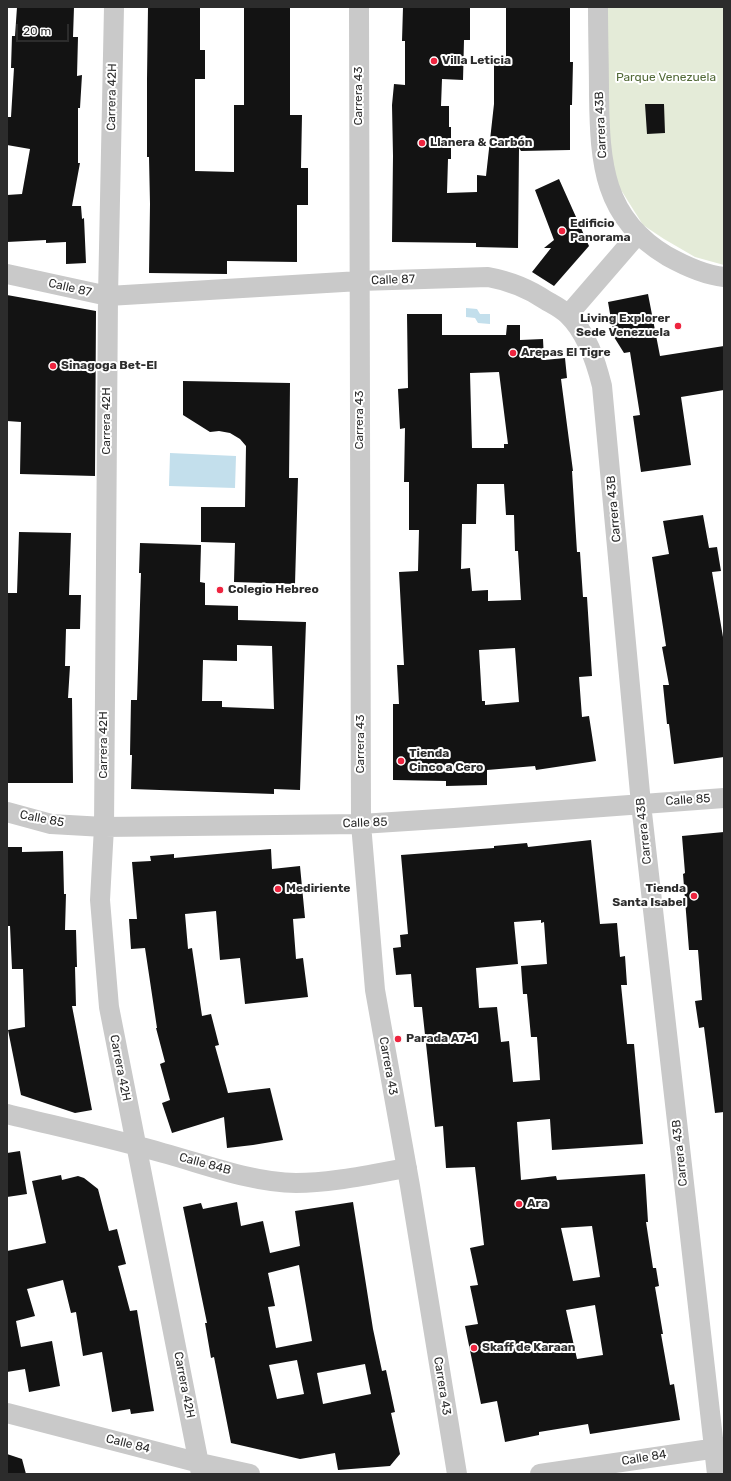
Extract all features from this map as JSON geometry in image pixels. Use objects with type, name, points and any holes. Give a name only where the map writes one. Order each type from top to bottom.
[{"type":"street","name":"Carrera 42H","points":[[114,7],[108,296],[104,827],[100,900],[108,1007],[200,1468]]},
{"type":"street","name":"Carrera 43","points":[[359,7],[362,824],[375,990],[407,1168],[457,1474]]},
{"type":"street","name":"Carrera 43B","points":[[598,7],[600,134],[604,169],[611,192],[618,206],[638,234]]},
{"type":"street","points":[[568,315],[638,234],[656,249],[676,261],[698,271],[724,277]]},
{"type":"street","name":"Calle 87","points":[[7,274],[108,296],[360,281],[488,277],[519,284],[568,315]]},
{"type":"street","name":"Carrera 43B","points":[[568,315],[587,343],[596,362],[602,386],[641,804],[719,1447],[717,1474]]},
{"type":"street","name":"Calle 85","points":[[7,812],[52,824],[104,827],[362,824],[724,798]]},
{"type":"street","name":"Calle 84B","points":[[7,1114],[135,1145],[249,1176],[275,1181],[295,1183],[319,1181],[407,1168]]},
{"type":"street","name":"Calle 84","points":[[7,1413],[200,1468],[250,1474]]},
{"type":"street","name":"Calle 84","points":[[540,1474],[719,1447]]},
{"type":"green space","name":"Parque Venezuela","points":[[607,7],[724,7],[724,265],[695,257],[643,225],[616,182],[609,150]]},
{"type":"water","points":[[466,308],[477,309],[480,314],[490,314],[490,324],[478,323],[475,318],[466,317]]},
{"type":"water","points":[[170,453],[236,456],[235,488],[169,486]]},
{"type":"building","points":[[17,7],[74,7],[73,37],[78,37],[77,76],[82,75],[80,108],[78,108],[78,163],[80,163],[72,206],[81,206],[82,219],[84,218],[86,263],[66,264],[66,242],[46,243],[46,240],[7,242],[7,195],[22,194],[30,149],[7,145],[7,117],[11,117],[14,68],[11,68],[12,36],[15,36]]},
{"type":"building","points":[[148,7],[200,7],[200,50],[205,50],[205,79],[195,79],[195,171],[234,172],[234,105],[244,105],[244,7],[290,7],[290,115],[302,115],[301,168],[308,168],[308,205],[297,205],[297,262],[227,261],[227,274],[149,273],[150,204],[149,157],[147,157]]},
{"type":"building","points":[[403,7],[470,7],[470,40],[464,40],[463,80],[442,79],[441,106],[449,106],[449,127],[451,127],[451,159],[448,159],[447,193],[477,192],[477,175],[486,176],[494,104],[494,61],[506,61],[506,7],[570,7],[570,62],[573,62],[572,105],[570,105],[570,150],[521,151],[519,148],[518,248],[476,247],[476,243],[392,242],[392,105],[394,84],[405,85],[405,41],[402,41]]},
{"type":"building","points":[[645,104],[664,104],[665,133],[647,134]]},
{"type":"building","name":"Edificio Panorama","points":[[559,179],[589,246],[554,286],[532,272],[551,248],[544,248],[554,240],[535,190]]},
{"type":"building","points":[[648,294],[660,356],[724,346],[724,390],[681,397],[691,465],[641,472],[633,416],[640,415],[630,352],[624,353],[614,337],[608,302]]},
{"type":"building","name":"Sinagoga Bet-El","points":[[7,295],[96,311],[95,476],[20,474],[21,422],[7,421]]},
{"type":"building","points":[[407,314],[442,314],[442,335],[506,335],[507,325],[520,325],[520,340],[543,339],[544,360],[565,358],[567,378],[561,379],[573,471],[577,552],[580,552],[583,597],[587,597],[592,676],[579,677],[582,717],[589,716],[596,761],[536,770],[535,766],[487,770],[487,785],[446,786],[446,781],[393,780],[393,704],[399,704],[397,665],[404,665],[399,572],[418,571],[419,530],[409,530],[409,482],[404,482],[405,428],[400,429],[398,389],[408,388]],"holes":[[[499,372],[508,444],[504,444],[504,448],[472,448],[470,373]],[[477,484],[504,484],[506,515],[514,515],[515,551],[518,551],[521,600],[488,601],[488,590],[472,591],[470,568],[461,569],[462,524],[476,524]],[[515,648],[519,702],[485,705],[485,701],[482,701],[479,650]]]},
{"type":"building","points":[[183,381],[290,383],[289,478],[298,478],[295,584],[234,582],[235,543],[201,542],[201,507],[245,507],[246,446],[240,439],[230,433],[219,431],[210,432],[183,415]]},
{"type":"building","points":[[703,515],[709,548],[717,547],[721,571],[712,572],[724,637],[724,757],[674,764],[669,724],[667,724],[663,685],[669,685],[662,647],[666,646],[652,557],[669,554],[663,521]]},
{"type":"building","points":[[19,532],[71,533],[69,595],[81,595],[80,629],[66,629],[65,666],[70,666],[68,698],[72,698],[73,783],[7,783],[7,593],[17,593]]},
{"type":"building","points":[[140,543],[201,545],[200,582],[205,583],[205,605],[238,606],[238,620],[306,622],[300,790],[274,789],[274,794],[131,789],[131,700],[137,700],[141,573],[139,573]],"holes":[[[237,645],[272,646],[274,709],[222,707],[222,701],[202,701],[203,660],[237,661]]]},
{"type":"building","points":[[724,832],[724,1112],[715,1113],[704,1027],[699,1028],[695,1001],[702,1000],[698,950],[689,950],[683,874],[685,873],[682,836]]},
{"type":"building","points":[[591,840],[600,924],[617,923],[620,957],[625,956],[627,985],[621,985],[627,1044],[634,1044],[643,1144],[552,1150],[550,1119],[517,1122],[521,1180],[556,1176],[557,1180],[645,1174],[648,1222],[646,1222],[653,1268],[656,1268],[659,1286],[655,1287],[663,1334],[661,1334],[670,1385],[674,1384],[680,1420],[590,1434],[588,1424],[539,1432],[539,1435],[505,1442],[497,1401],[481,1404],[465,1326],[478,1324],[470,1286],[478,1285],[470,1248],[484,1245],[475,1167],[446,1168],[443,1126],[435,1127],[422,1007],[414,1007],[411,974],[396,975],[393,948],[401,947],[400,935],[408,934],[401,855],[494,848],[494,846],[527,843],[528,847]],"holes":[[[541,920],[541,923],[544,922],[547,964],[521,966],[523,994],[527,994],[531,1037],[537,1037],[540,1080],[513,1082],[509,1041],[501,1042],[497,1007],[479,1008],[476,968],[518,964],[514,922]],[[592,1226],[600,1277],[573,1281],[561,1228]],[[595,1305],[603,1355],[577,1359],[566,1310]]]},
{"type":"building","points":[[7,847],[22,847],[22,852],[63,851],[64,894],[66,894],[65,930],[76,930],[76,1006],[72,1006],[92,1110],[75,1113],[21,1095],[8,1030],[25,1027],[23,969],[12,969],[10,926],[7,926]]},
{"type":"building","points":[[271,849],[272,869],[300,866],[305,918],[293,919],[296,959],[303,958],[308,997],[245,1004],[240,958],[220,960],[216,911],[185,914],[188,949],[192,948],[202,1016],[211,1014],[219,1045],[215,1046],[228,1093],[270,1088],[283,1140],[227,1148],[224,1117],[172,1133],[162,1103],[170,1100],[160,1064],[165,1062],[156,1028],[145,948],[131,949],[129,919],[137,919],[132,862],[151,861],[150,856],[174,854],[174,858]]},
{"type":"building","points":[[20,1151],[27,1194],[7,1197],[7,1153]]},
{"type":"building","points":[[61,1175],[62,1180],[78,1176],[84,1178],[98,1189],[109,1231],[117,1229],[126,1264],[118,1266],[130,1311],[137,1310],[154,1411],[131,1414],[130,1409],[112,1412],[102,1352],[83,1356],[76,1312],[71,1313],[63,1280],[27,1289],[35,1316],[16,1321],[21,1347],[52,1341],[60,1386],[29,1392],[25,1369],[7,1372],[7,1251],[46,1243],[32,1181]]},
{"type":"building","points":[[237,1202],[241,1226],[263,1221],[270,1253],[300,1246],[295,1211],[353,1202],[373,1329],[382,1371],[386,1370],[395,1412],[391,1413],[400,1454],[390,1466],[338,1470],[335,1453],[300,1459],[231,1443],[214,1357],[211,1358],[205,1323],[207,1323],[183,1207],[201,1203],[203,1209]],"holes":[[[299,1265],[312,1341],[276,1348],[268,1307],[275,1306],[268,1273]],[[297,1360],[304,1394],[277,1399],[269,1365]],[[365,1364],[371,1394],[323,1404],[317,1373]]]},
{"type":"building","points":[[7,1454],[22,1459],[26,1474],[7,1474]]},
{"type":"place","name":"Villa Leticia","points":[[434,61]]},
{"type":"place","name":"Llanera & Carbón","points":[[422,143]]},
{"type":"place","name":"Edificio Panorama","points":[[562,231]]},
{"type":"place","name":"Living Explorer Sede Venezuela","points":[[678,326]]},
{"type":"place","name":"Arepas El Tigre","points":[[513,353]]},
{"type":"place","name":"Sinagoga Bet-El","points":[[53,366]]},
{"type":"place","name":"Colegio Hebreo","points":[[220,590]]},
{"type":"place","name":"Tienda Cinco a Cero","points":[[401,761]]},
{"type":"place","name":"Mediriente","points":[[278,889]]},
{"type":"place","name":"Tienda Santa Isabel","points":[[694,896]]},
{"type":"place","name":"Parada A7-1","points":[[398,1039]]},
{"type":"place","name":"Ara","points":[[519,1204]]},
{"type":"place","name":"Skaff de Karaan","points":[[474,1348]]}]
